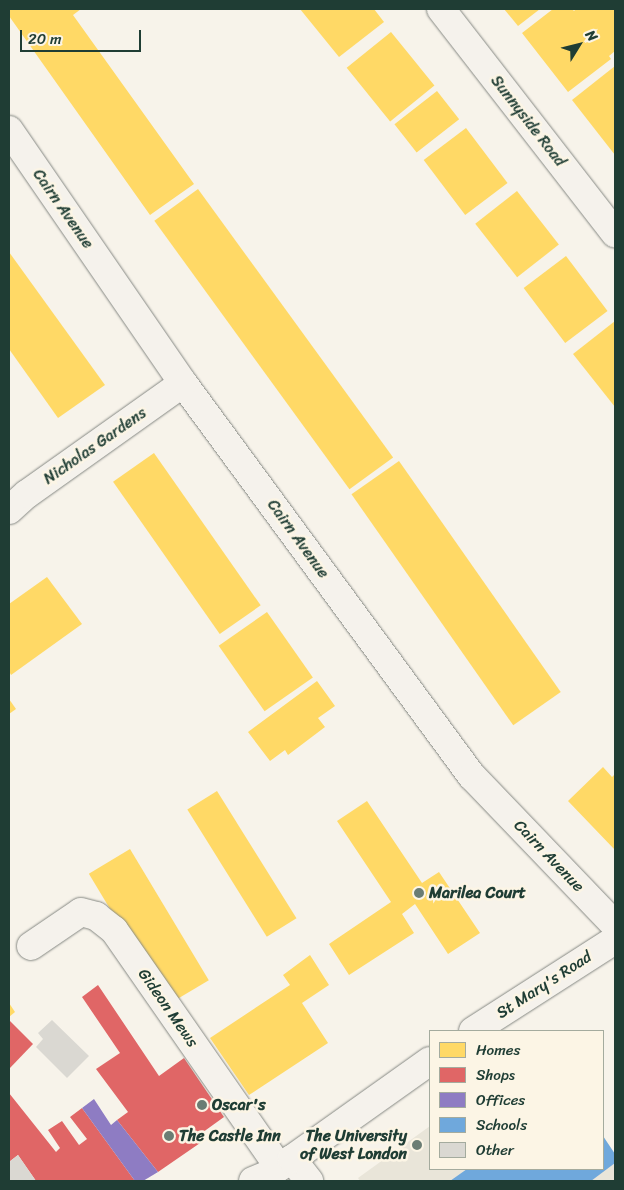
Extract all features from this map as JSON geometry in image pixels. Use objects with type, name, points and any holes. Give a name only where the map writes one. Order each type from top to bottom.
[{"type":"street","name":"Sunnyside Road","points":[[441,9],[615,233]]},
{"type":"street","name":"Cairn Avenue","points":[[9,130],[183,383],[472,776],[615,925]]},
{"type":"street","name":"Nicholas Gardens","points":[[9,510],[27,494],[183,383]]},
{"type":"street","name":"Gideon Mews","points":[[31,946],[81,912],[96,916],[114,930],[270,1173]]},
{"type":"street","name":"St Mary's Road","points":[[475,1030],[615,940]]},
{"type":"street","points":[[270,1173],[429,1062]]},
{"type":"street","points":[[270,1173],[309,1181]]},
{"type":"shaded area","name":"The University of West London","points":[[429,1127],[429,1170],[604,1170],[604,1138],[615,1154],[615,1181],[360,1181],[358,1178]]},
{"type":"building: Homes","points":[[9,9],[81,9],[73,15],[194,184],[150,215],[9,16]]},
{"type":"building: Homes","points":[[300,9],[374,9],[384,22],[339,57]]},
{"type":"building: Homes","points":[[504,9],[540,9],[518,26]]},
{"type":"building: Homes","points":[[553,9],[572,9],[574,11],[576,9],[615,9],[615,51],[609,56],[611,59],[568,92],[522,33]]},
{"type":"building: Homes","points":[[391,32],[434,86],[390,121],[347,68]]},
{"type":"building: Homes","points":[[615,66],[615,155],[572,100]]},
{"type":"building: Homes","points":[[437,91],[459,119],[417,153],[394,124]]},
{"type":"building: Homes","points":[[466,128],[508,183],[465,215],[424,160]]},
{"type":"building: Homes","points":[[198,189],[393,458],[349,489],[154,221]]},
{"type":"building: Homes","points":[[517,191],[559,245],[517,277],[475,224]]},
{"type":"building: Homes","points":[[9,252],[105,385],[58,418],[9,349]]},
{"type":"building: Homes","points":[[566,256],[608,311],[565,343],[524,288]]},
{"type":"building: Homes","points":[[615,321],[615,407],[573,354]]},
{"type":"building: Homes","points":[[154,453],[261,605],[220,634],[113,482]]},
{"type":"building: Homes","points":[[399,461],[561,692],[513,725],[351,494]]},
{"type":"building: Homes","points":[[47,577],[82,624],[11,675],[9,671],[9,604]]},
{"type":"building: Homes","points":[[267,612],[313,678],[265,711],[219,646]]},
{"type":"building: Homes","points":[[317,681],[335,706],[318,718],[325,727],[288,755],[285,750],[270,761],[248,732]]},
{"type":"building: Homes","points":[[9,699],[16,709],[9,714]]},
{"type":"building: Homes","points":[[603,767],[612,777],[615,774],[615,850],[568,801]]},
{"type":"building: Homes","points":[[217,791],[296,918],[267,937],[187,810]]},
{"type":"building: Homes","name":"Marilea Court","points":[[367,801],[422,883],[439,872],[480,933],[448,954],[415,904],[402,914],[414,933],[349,975],[329,944],[391,902],[337,821]]},
{"type":"building: Homes","points":[[130,849],[209,980],[168,1005],[89,874]]},
{"type":"building: Homes","points":[[310,955],[329,985],[302,1003],[328,1043],[249,1095],[210,1038],[290,985],[283,975]]},
{"type":"building: Homes","points":[[9,1003],[15,1012],[9,1017]]},
{"type":"building: Shops","points":[[98,985],[159,1076],[184,1058],[224,1117],[199,1135],[203,1141],[158,1172],[117,1120],[128,1112],[96,1069],[120,1053],[82,997]]},
{"type":"building: Shops","points":[[9,1020],[33,1044],[9,1069]]},
{"type":"building: Shops","points":[[9,1093],[56,1152],[60,1148],[48,1130],[62,1121],[79,1145],[87,1139],[70,1117],[82,1108],[135,1181],[36,1181],[18,1155],[9,1162]]},
{"type":"building: Offices","points":[[94,1099],[111,1125],[117,1120],[158,1172],[143,1181],[135,1181],[82,1108]]},
{"type":"building: Schools","points":[[604,1138],[615,1154],[615,1163],[591,1181],[450,1181],[466,1170],[604,1170]]},
{"type":"building: Other","points":[[52,1020],[89,1056],[67,1078],[36,1047],[43,1039],[38,1033]]},
{"type":"building: Other","points":[[18,1155],[36,1181],[9,1181],[9,1162]]},
{"type":"place","name":"Marilea Court","points":[[419,893]]},
{"type":"place","name":"Oscar's","points":[[202,1105]]},
{"type":"place","name":"The Castle Inn","points":[[169,1136]]},
{"type":"place","name":"The University of West London","points":[[417,1145]]}]
